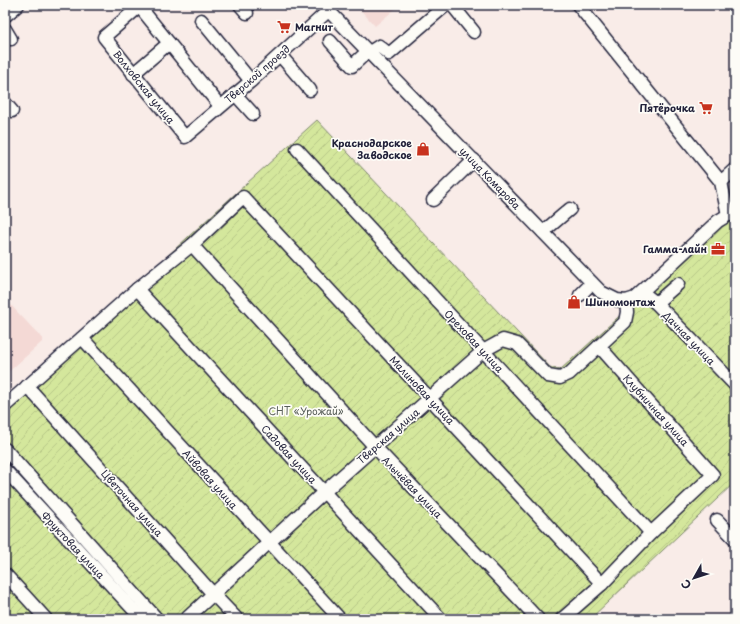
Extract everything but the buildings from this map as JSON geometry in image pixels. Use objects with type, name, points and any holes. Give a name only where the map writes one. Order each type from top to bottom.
[{"type":"street","points":[[5,16],[18,5]]},
{"type":"street","points":[[330,41],[352,66],[378,46],[389,54],[446,5]]},
{"type":"street","points":[[452,5],[474,32]]},
{"type":"street","points":[[578,5],[721,182],[731,215],[718,221],[635,298],[621,300]]},
{"type":"street","points":[[140,6],[220,106]]},
{"type":"street","name":"Волховская улица","points":[[140,6],[104,37],[185,136]]},
{"type":"street","name":"улица Комарова","points":[[325,8],[601,292],[621,300]]},
{"type":"street","name":"Тверской проезд","points":[[185,136],[280,55],[325,8]]},
{"type":"street","points":[[201,20],[251,80]]},
{"type":"street","points":[[133,74],[169,43]]},
{"type":"street","points":[[280,55],[310,90]]},
{"type":"street","points":[[235,94],[253,114]]},
{"type":"street","name":"Ореховая улица","points":[[297,150],[651,533]]},
{"type":"street","points":[[433,200],[474,160]]},
{"type":"street","points":[[721,182],[735,169]]},
{"type":"street","name":"Малиновая улица","points":[[192,245],[243,197],[602,584]]},
{"type":"street","points":[[543,232],[570,209]]},
{"type":"street","points":[[5,406],[137,289],[192,245]]},
{"type":"street","name":"Алычёвая улица","points":[[192,245],[374,447],[538,619]]},
{"type":"street","points":[[580,295],[592,283]]},
{"type":"street","points":[[656,303],[678,284]]},
{"type":"street","name":"Садовая улица","points":[[137,289],[441,619]]},
{"type":"street","name":"Дачная улица","points":[[642,292],[656,303],[735,384]]},
{"type":"street","name":"Тверская улица","points":[[186,619],[270,544],[324,492],[483,351],[503,340],[517,344],[548,376],[560,378],[569,374],[625,322],[626,312],[621,300]]},
{"type":"street","name":"Айвовая улица","points":[[82,338],[340,619]]},
{"type":"street","name":"Клубничная улица","points":[[599,346],[713,475],[651,533]]},
{"type":"street","name":"Цветочная улица","points":[[27,386],[237,619]]},
{"type":"street","points":[[5,449],[157,619]]},
{"type":"street","name":"Фруктовая улица","points":[[5,470],[142,619]]},
{"type":"street","points":[[718,520],[735,539]]},
{"type":"street","points":[[562,619],[602,584],[651,533]]},
{"type":"street","points":[[5,574],[46,619]]},
{"type":"shaded area","points":[[356,5],[400,5],[375,26]]},
{"type":"shaded area","points":[[5,299],[43,339],[42,342],[5,375]]},
{"type":"green space","name":"СНТ «Урожай»","points":[[317,120],[550,367],[560,370],[725,220],[735,220],[735,482],[590,619],[5,619],[5,405]]},
{"type":"place","name":"Магнит","points":[[284,27]]},
{"type":"place","name":"Пятёрочка","points":[[706,108]]},
{"type":"place","name":"Краснодарское Заводское","points":[[423,149]]},
{"type":"place","name":"Гамма-лайн","points":[[718,249]]},
{"type":"place","name":"Шиномонтаж","points":[[574,302]]}]
